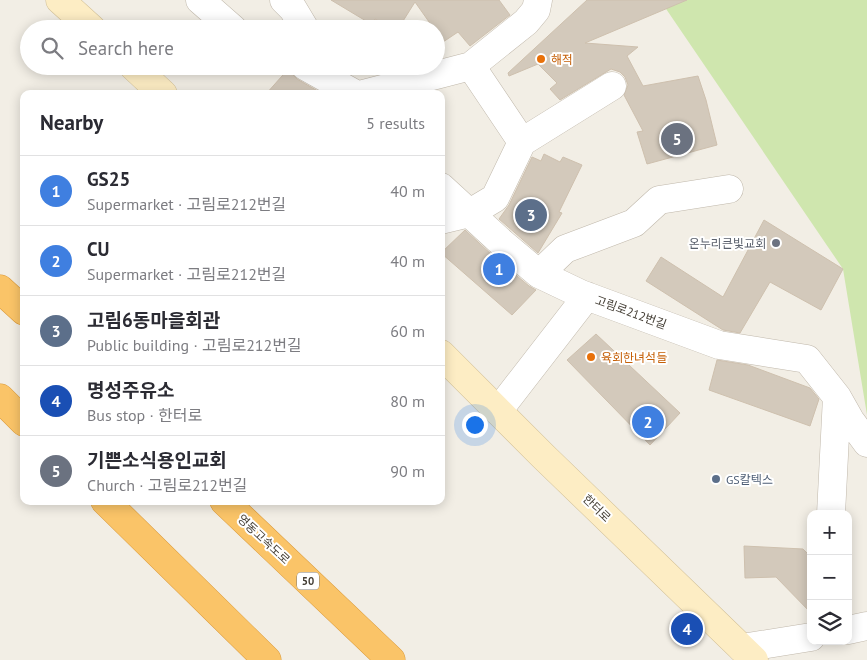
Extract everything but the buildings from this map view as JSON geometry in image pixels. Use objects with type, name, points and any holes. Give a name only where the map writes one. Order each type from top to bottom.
[{"type":"highway","points":[[0,289],[20,307]]},
{"type":"highway","points":[[0,398],[20,418]]},
{"type":"highway","points":[[109,505],[268,660]]},
{"type":"highway","name":"영동고속도로","points":[[228,505],[391,660]]},
{"type":"main road","points":[[60,0],[82,20]]},
{"type":"main road","points":[[143,75],[159,90]]},
{"type":"main road","name":"한터로","points":[[445,358],[748,654]]},
{"type":"street","points":[[200,0],[223,20]]},
{"type":"street","points":[[284,0],[293,9],[299,20]]},
{"type":"street","points":[[445,73],[471,66],[526,22],[536,10],[538,0]]},
{"type":"street","points":[[471,66],[522,142]]},
{"type":"street","points":[[321,75],[347,90]]},
{"type":"street","points":[[378,90],[436,75]]},
{"type":"street","points":[[445,219],[470,213],[495,198],[522,142],[612,86]]},
{"type":"street","points":[[540,274],[565,249],[634,223],[659,200],[729,189]]},
{"type":"street","name":"고림로212번길","points":[[445,191],[502,243],[540,274],[586,296],[719,345],[807,359],[837,397],[850,420],[867,443]]},
{"type":"street","points":[[498,411],[586,296]]},
{"type":"street","points":[[831,510],[837,397]]},
{"type":"street","points":[[852,629],[867,626]]},
{"type":"street","points":[[748,654],[807,638]]},
{"type":"green space","points":[[660,0],[867,0],[867,415],[843,269]]},
{"type":"place","name":"해적","points":[[541,59]]},
{"type":"place","name":"기쁜소식용인교회","points":[[677,139]]},
{"type":"place","name":"고림6동마을회관","points":[[531,215]]},
{"type":"place","name":"온누리큰빛교회","points":[[776,243]]},
{"type":"place","name":"GS25","points":[[499,269]]},
{"type":"place","name":"육회한녀석들","points":[[591,357]]},
{"type":"place","name":"CU","points":[[648,422]]},
{"type":"place","name":"GS칼텍스","points":[[716,479]]},
{"type":"place","name":"명성주유소","points":[[687,629]]}]
